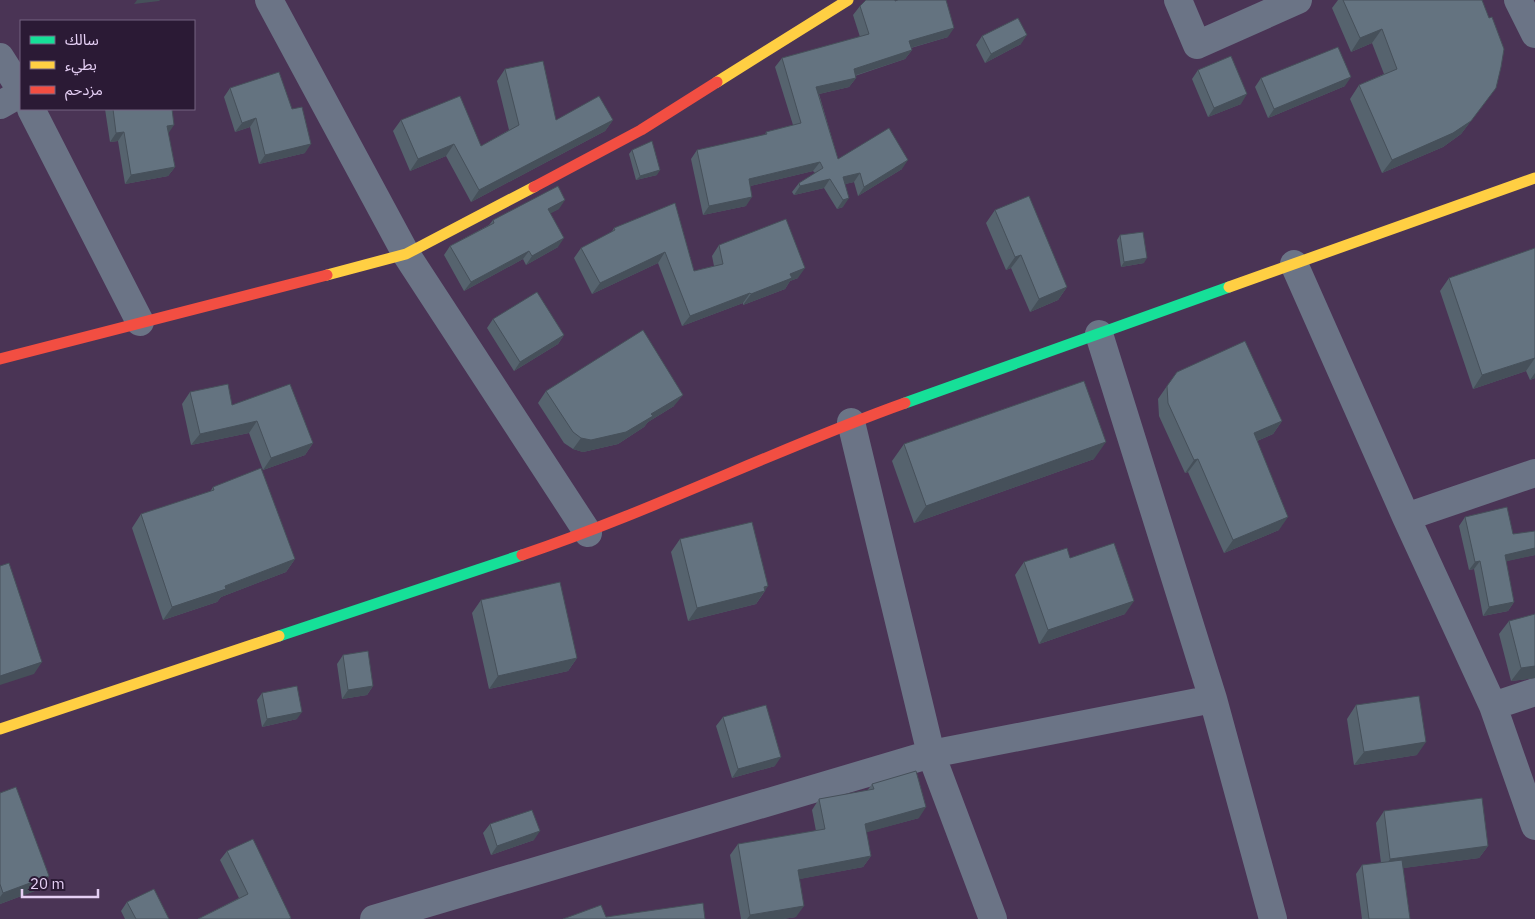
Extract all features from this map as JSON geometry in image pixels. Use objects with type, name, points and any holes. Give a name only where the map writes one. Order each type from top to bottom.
[{"type":"street","points":[[269,0],[406,254],[588,533]]},
{"type":"street","points":[[0,359],[406,254],[640,130],[848,0]]},
{"type":"street","points":[[1178,0],[1197,46],[1298,0]]},
{"type":"street","points":[[1518,0],[1535,34]]},
{"type":"street","points":[[0,57],[20,90]]},
{"type":"street","points":[[0,104],[20,93]]},
{"type":"street","points":[[32,110],[140,322]]},
{"type":"street","points":[[0,729],[588,533],[851,422],[1535,178]]},
{"type":"street","points":[[1294,264],[1406,517],[1493,706],[1535,826]]},
{"type":"street","points":[[1099,334],[1213,699],[1273,919]]},
{"type":"street","points":[[851,422],[931,754],[993,919]]},
{"type":"street","points":[[1406,517],[1535,473]]},
{"type":"street","points":[[1493,706],[1535,692]]},
{"type":"street","points":[[374,919],[931,754],[1213,699]]},
{"type":"building","points":[[866,0],[946,0],[954,28],[909,41],[912,50],[854,69],[856,78],[816,87],[838,159],[889,128],[908,160],[864,187],[860,173],[843,177],[849,198],[843,200],[830,179],[800,186],[799,183],[823,168],[820,162],[749,179],[752,197],[709,206],[697,150],[767,134],[766,132],[801,123],[782,58],[869,34],[860,6]]},
{"type":"building","points":[[1343,0],[1482,0],[1489,18],[1492,17],[1504,49],[1496,88],[1471,121],[1453,133],[1392,160],[1359,85],[1397,69],[1382,29],[1360,38]]},
{"type":"building","points":[[1018,18],[1027,35],[991,54],[982,36]]},
{"type":"building","points":[[1338,47],[1351,77],[1274,109],[1261,78]]},
{"type":"building","points":[[1231,56],[1247,94],[1214,108],[1198,70]]},
{"type":"building","points":[[543,61],[556,120],[599,96],[613,120],[479,190],[454,144],[418,159],[401,120],[460,96],[481,146],[519,125],[505,69]]},
{"type":"building","points":[[279,72],[292,109],[302,107],[311,144],[265,155],[256,118],[242,123],[230,88]]},
{"type":"building","points":[[113,110],[172,110],[174,125],[167,126],[175,167],[131,175],[124,132],[116,133]]},
{"type":"building","points":[[652,141],[660,170],[640,176],[632,150]]},
{"type":"building","points":[[558,186],[565,200],[548,209],[564,238],[532,256],[529,251],[471,282],[450,246],[494,223],[493,220]]},
{"type":"building","points":[[1029,196],[1067,287],[1039,299],[1021,255],[1015,257],[995,210]]},
{"type":"building","points":[[675,203],[694,271],[723,264],[719,245],[786,219],[805,268],[790,274],[792,278],[690,316],[665,252],[600,283],[581,248],[615,230],[614,228]]},
{"type":"building","points":[[1143,232],[1147,258],[1124,262],[1120,235]]},
{"type":"building","points":[[1535,248],[1535,358],[1482,375],[1449,278]]},
{"type":"building","points":[[537,292],[564,335],[520,362],[493,319]]},
{"type":"building","points":[[643,330],[683,395],[626,432],[591,440],[581,438],[573,432],[546,391]]},
{"type":"building","points":[[1245,341],[1282,421],[1254,433],[1288,517],[1233,540],[1198,459],[1194,460],[1168,403],[1167,386],[1177,372]]},
{"type":"building","points":[[1084,381],[1106,442],[926,506],[904,444]]},
{"type":"building","points":[[228,384],[232,405],[290,384],[313,443],[271,458],[257,421],[200,434],[190,392]]},
{"type":"building","points":[[261,468],[295,559],[225,586],[226,589],[172,607],[141,514],[214,490],[213,487]]},
{"type":"building","points":[[1507,507],[1513,534],[1535,531],[1535,548],[1505,555],[1514,602],[1489,607],[1480,561],[1475,562],[1465,517]]},
{"type":"building","points":[[752,522],[768,586],[764,587],[765,591],[697,608],[680,539]]},
{"type":"building","points":[[1114,543],[1134,601],[1048,630],[1024,562],[1067,548],[1070,558]]},
{"type":"building","points":[[9,563],[42,662],[0,676],[0,566]]},
{"type":"building","points":[[560,582],[577,658],[498,676],[481,600]]},
{"type":"building","points":[[1535,614],[1535,666],[1521,668],[1509,621]]},
{"type":"building","points":[[368,651],[373,686],[348,690],[343,655]]},
{"type":"building","points":[[297,686],[302,712],[267,719],[262,693]]},
{"type":"building","points":[[1419,696],[1426,742],[1364,752],[1356,705]]},
{"type":"building","points":[[766,705],[781,757],[738,769],[723,717]]},
{"type":"building","points":[[916,771],[926,807],[865,824],[871,856],[798,870],[804,906],[750,915],[738,844],[825,829],[819,799],[874,789],[872,784]]},
{"type":"building","points":[[16,787],[49,876],[3,893],[0,884],[0,793]]},
{"type":"building","points":[[1482,798],[1488,846],[1390,859],[1384,811]]},
{"type":"building","points":[[532,810],[540,831],[497,846],[490,824]]},
{"type":"building","points":[[253,839],[291,918],[198,919],[248,894],[227,851]]},
{"type":"building","points":[[1402,860],[1410,919],[1369,919],[1362,865]]},
{"type":"building","points":[[154,889],[169,919],[136,919],[127,902]]},
{"type":"building","points":[[703,903],[705,919],[563,919],[601,905],[606,917]]},
{"type":"traffic: fast","points":[[905,403],[1229,287]]},
{"type":"traffic: fast","points":[[279,636],[522,555]]},
{"type":"traffic: slow","points":[[717,82],[848,0]]},
{"type":"traffic: slow","points":[[1229,287],[1535,178]]},
{"type":"traffic: slow","points":[[327,275],[406,254],[534,187]]},
{"type":"traffic: slow","points":[[0,729],[279,636]]},
{"type":"traffic: jam","points":[[534,187],[641,130],[717,82]]},
{"type":"traffic: jam","points":[[0,359],[327,275]]},
{"type":"traffic: jam","points":[[522,555],[667,500],[809,440],[905,403]]}]
